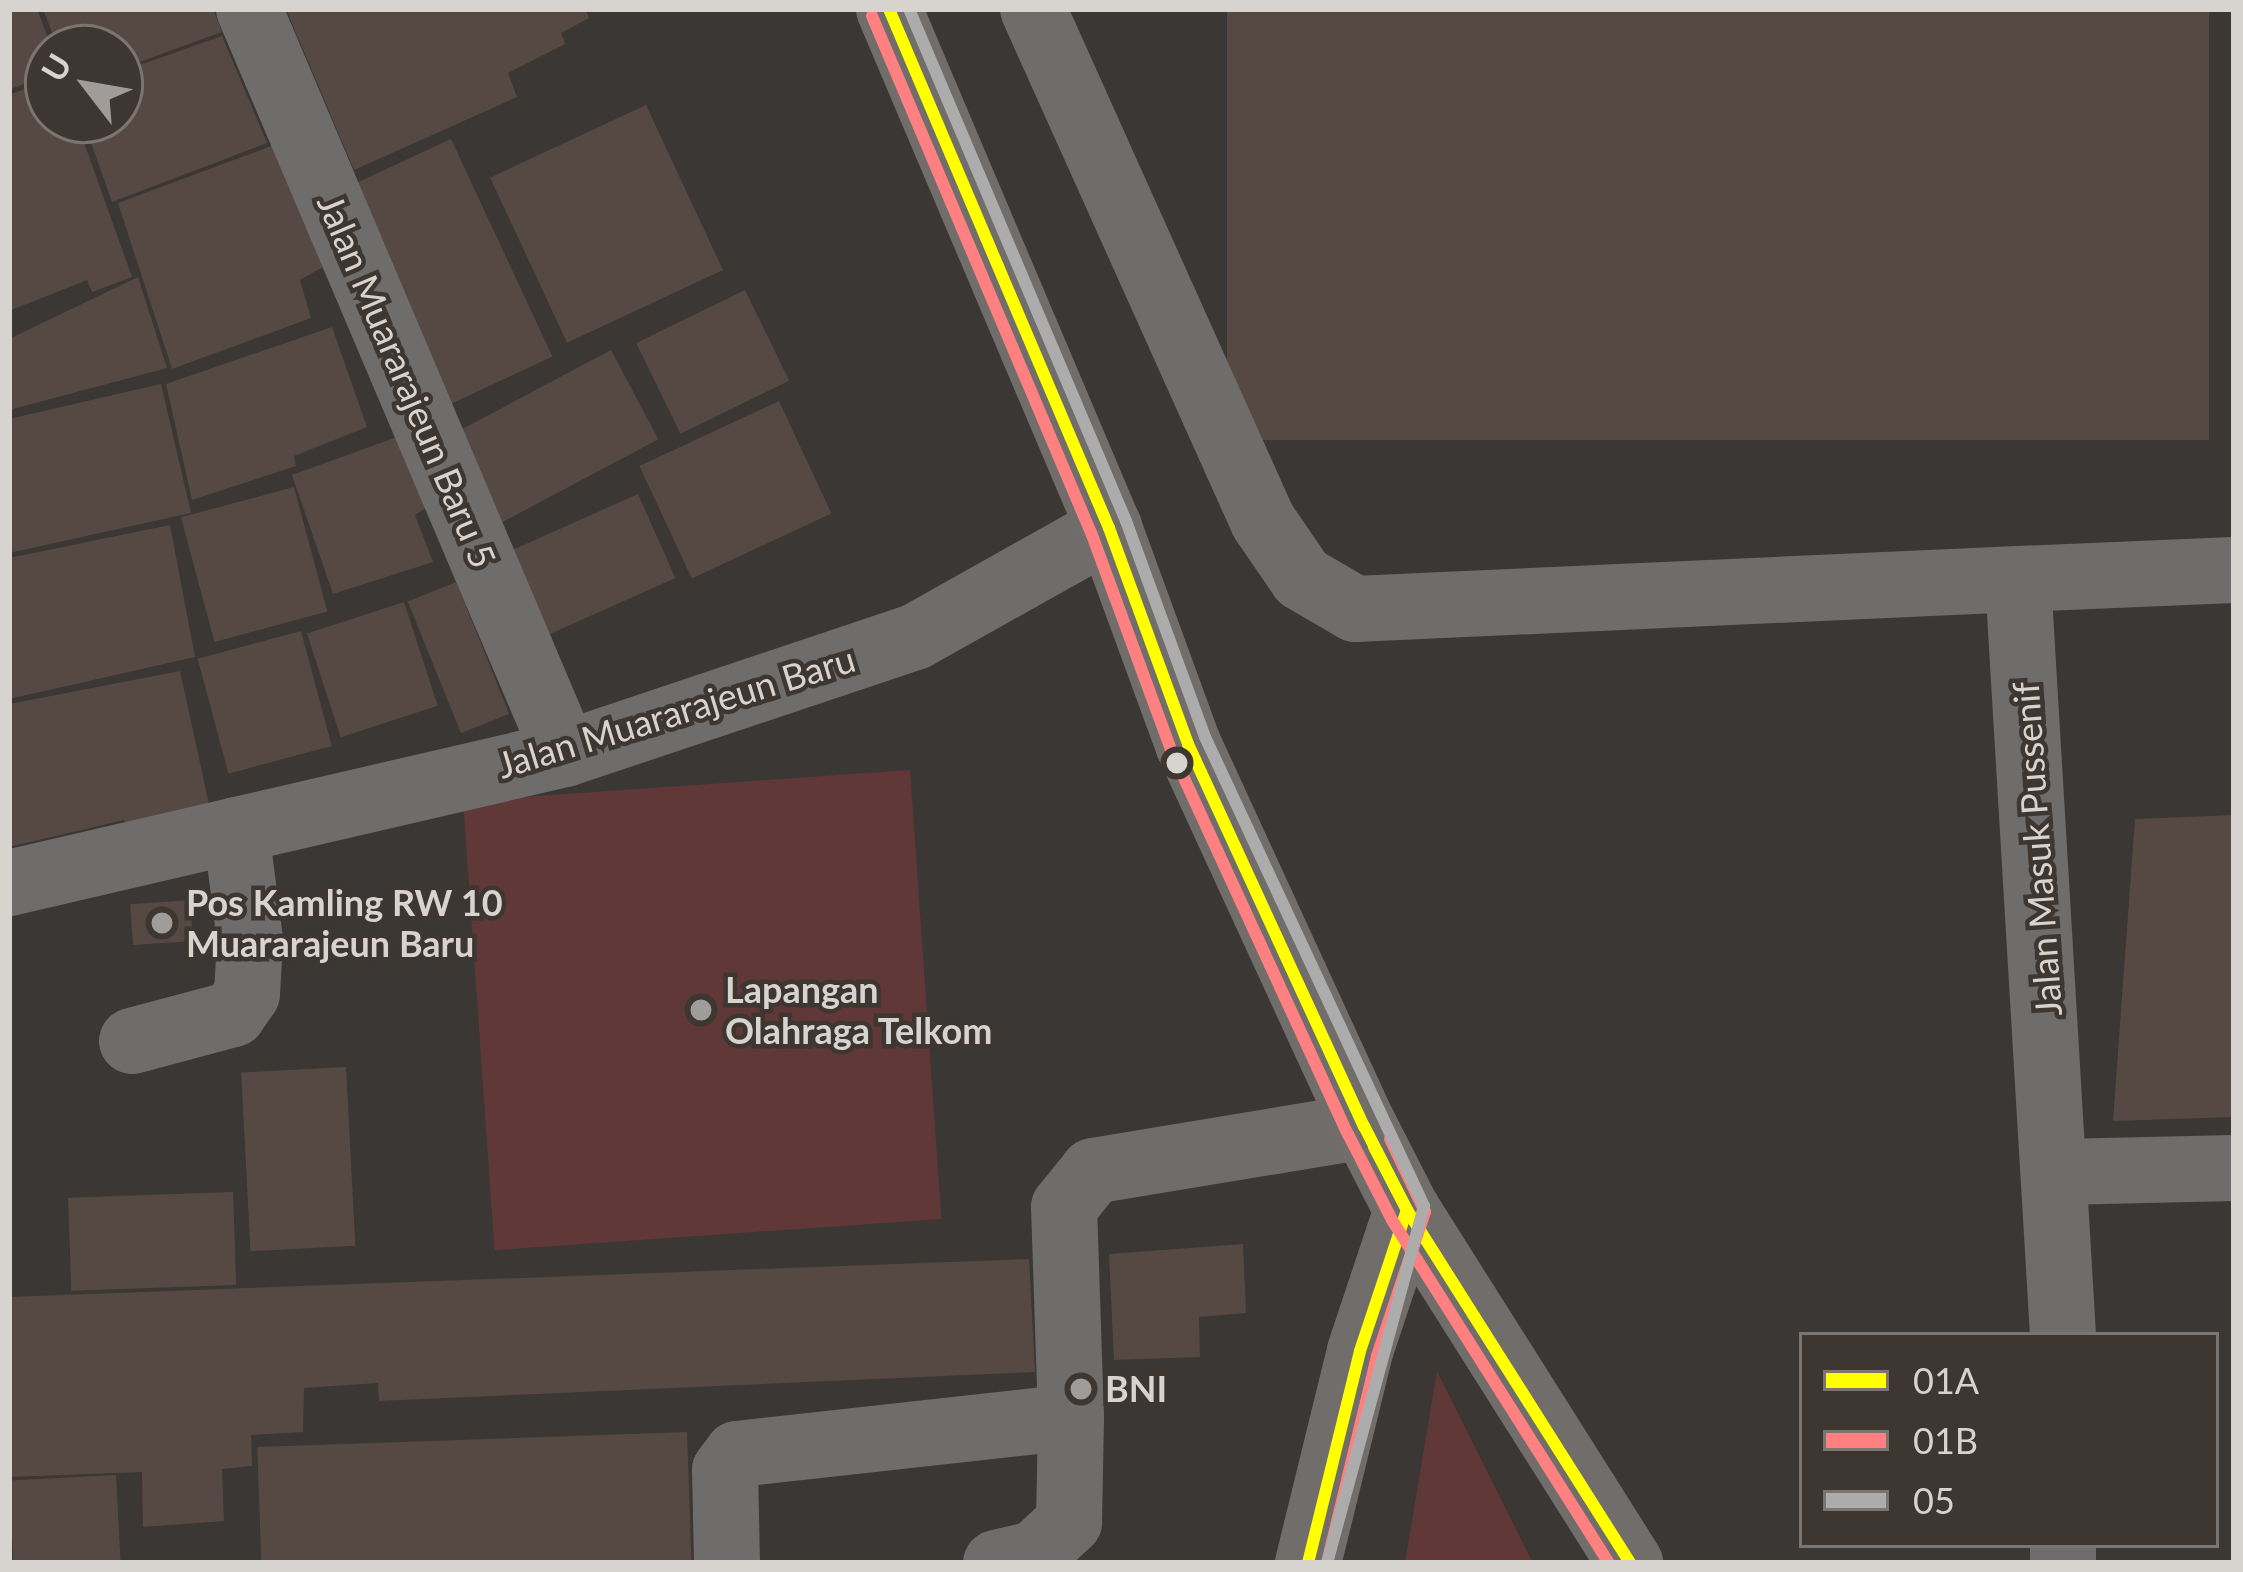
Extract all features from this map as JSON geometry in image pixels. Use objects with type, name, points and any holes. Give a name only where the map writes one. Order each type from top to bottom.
[{"type":"main road","points":[[889,9],[1109,528],[1189,744],[1364,1126],[1407,1210],[1630,1563]]},
{"type":"main road","points":[[1308,1563],[1360,1351],[1407,1210]]},
{"type":"street","name":"Jalan Muararajeun Baru 5","points":[[249,9],[565,754]]},
{"type":"street","points":[[1033,9],[1263,521],[1302,578],[1355,609],[2234,570]]},
{"type":"street","name":"Jalan Muararajeun Baru","points":[[9,883],[565,754],[915,637],[1109,528]]},
{"type":"street","name":"Jalan Masuk Pussenif","points":[[2018,579],[2060,1172],[2063,1332]]},
{"type":"street","points":[[132,1041],[233,1014],[247,994],[250,940],[236,830]]},
{"type":"street","points":[[996,1563],[1035,1554],[1069,1522],[1071,1418],[1064,1207],[1076,1184],[1107,1166],[1364,1126]]},
{"type":"street","points":[[2060,1172],[2234,1168]]},
{"type":"street","points":[[727,1563],[725,1471],[737,1454],[1071,1418]]},
{"type":"shaded area","name":"Lapangan Olahraga Telkom","points":[[910,770],[941,1219],[494,1250],[463,801]]},
{"type":"shaded area","points":[[1437,1371],[1533,1563],[1405,1563]]},
{"type":"building","points":[[9,9],[37,9],[43,24],[24,24],[24,84],[9,90]]},
{"type":"building","points":[[43,9],[213,9],[222,32],[144,60],[144,24],[49,24]]},
{"type":"building","points":[[286,9],[585,9],[589,18],[561,33],[565,44],[508,73],[517,97],[354,170]]},
{"type":"building","points":[[1227,9],[2209,9],[2209,440],[1227,440]]},
{"type":"building","points":[[222,36],[267,143],[112,202],[91,144],[144,144],[144,64]]},
{"type":"building","points":[[24,89],[24,144],[85,144],[132,277],[92,292],[87,280],[9,311],[9,95]]},
{"type":"building","points":[[646,105],[723,270],[567,343],[490,178]]},
{"type":"building","points":[[451,139],[552,357],[445,406],[344,189]]},
{"type":"building","points":[[274,145],[323,267],[300,280],[311,318],[172,369],[118,203]]},
{"type":"building","points":[[138,277],[167,368],[9,410],[9,339]]},
{"type":"building","points":[[745,290],[789,381],[681,434],[636,343]]},
{"type":"building","points":[[332,327],[367,427],[294,456],[296,466],[192,500],[166,384]]},
{"type":"building","points":[[611,350],[658,439],[500,523],[453,434]]},
{"type":"building","points":[[161,384],[191,513],[9,553],[9,419]]},
{"type":"building","points":[[779,401],[831,513],[692,578],[639,466]]},
{"type":"building","points":[[397,437],[426,508],[415,515],[433,562],[333,594],[292,475]]},
{"type":"building","points":[[294,487],[327,612],[214,642],[181,517]]},
{"type":"building","points":[[638,494],[675,578],[539,639],[502,555]]},
{"type":"building","points":[[170,525],[195,657],[9,699],[9,558]]},
{"type":"building","points":[[456,582],[509,714],[461,733],[408,601]]},
{"type":"building","points":[[404,602],[438,706],[341,737],[307,634]]},
{"type":"building","points":[[301,631],[332,746],[228,774],[198,659]]},
{"type":"building","points":[[180,671],[212,818],[132,838],[124,820],[9,847],[9,704]]},
{"type":"building","points":[[2234,815],[2234,1117],[2113,1121],[2135,819]]},
{"type":"building","name":"Pos Kamling RW 10 Muararajeun Baru","points":[[190,900],[193,941],[133,945],[130,904]]},
{"type":"building","points":[[346,1067],[355,1246],[251,1251],[241,1072]]},
{"type":"building","points":[[233,1192],[236,1285],[71,1291],[68,1198]]},
{"type":"building","points":[[1243,1244],[1246,1313],[1199,1317],[1200,1357],[1114,1360],[1109,1254]]},
{"type":"building","points":[[1029,1259],[1035,1372],[379,1401],[378,1383],[304,1388],[303,1432],[251,1435],[252,1466],[222,1469],[224,1521],[143,1527],[142,1472],[9,1477],[9,1297]]},
{"type":"building","points":[[687,1432],[692,1563],[261,1563],[257,1447]]},
{"type":"building","points":[[116,1475],[121,1563],[13,1563],[9,1481]]},
{"type":"transit line","name":"01A","points":[[889,9],[1109,528],[1188,744],[1364,1126],[1407,1210],[1630,1563]]},
{"type":"transit line","name":"05","points":[[909,9],[1126,521],[1205,737],[1424,1206],[1327,1563]]},
{"type":"transit line","name":"01B","points":[[872,16],[1092,535],[1172,752],[1348,1134],[1392,1220],[1609,1563]]},
{"type":"transit line","name":"01B","points":[[1327,1563],[1377,1356],[1425,1212],[1390,1139]]},
{"type":"transit line","name":"01A","points":[[1308,1563],[1360,1351],[1407,1210],[1374,1147]]},
{"type":"place","name":"Pos Kamling RW 10 Muararajeun Baru","points":[[162,923]]},
{"type":"place","name":"Lapangan Olahraga Telkom","points":[[701,1010]]},
{"type":"place","name":"BNI","points":[[1081,1389]]}]
